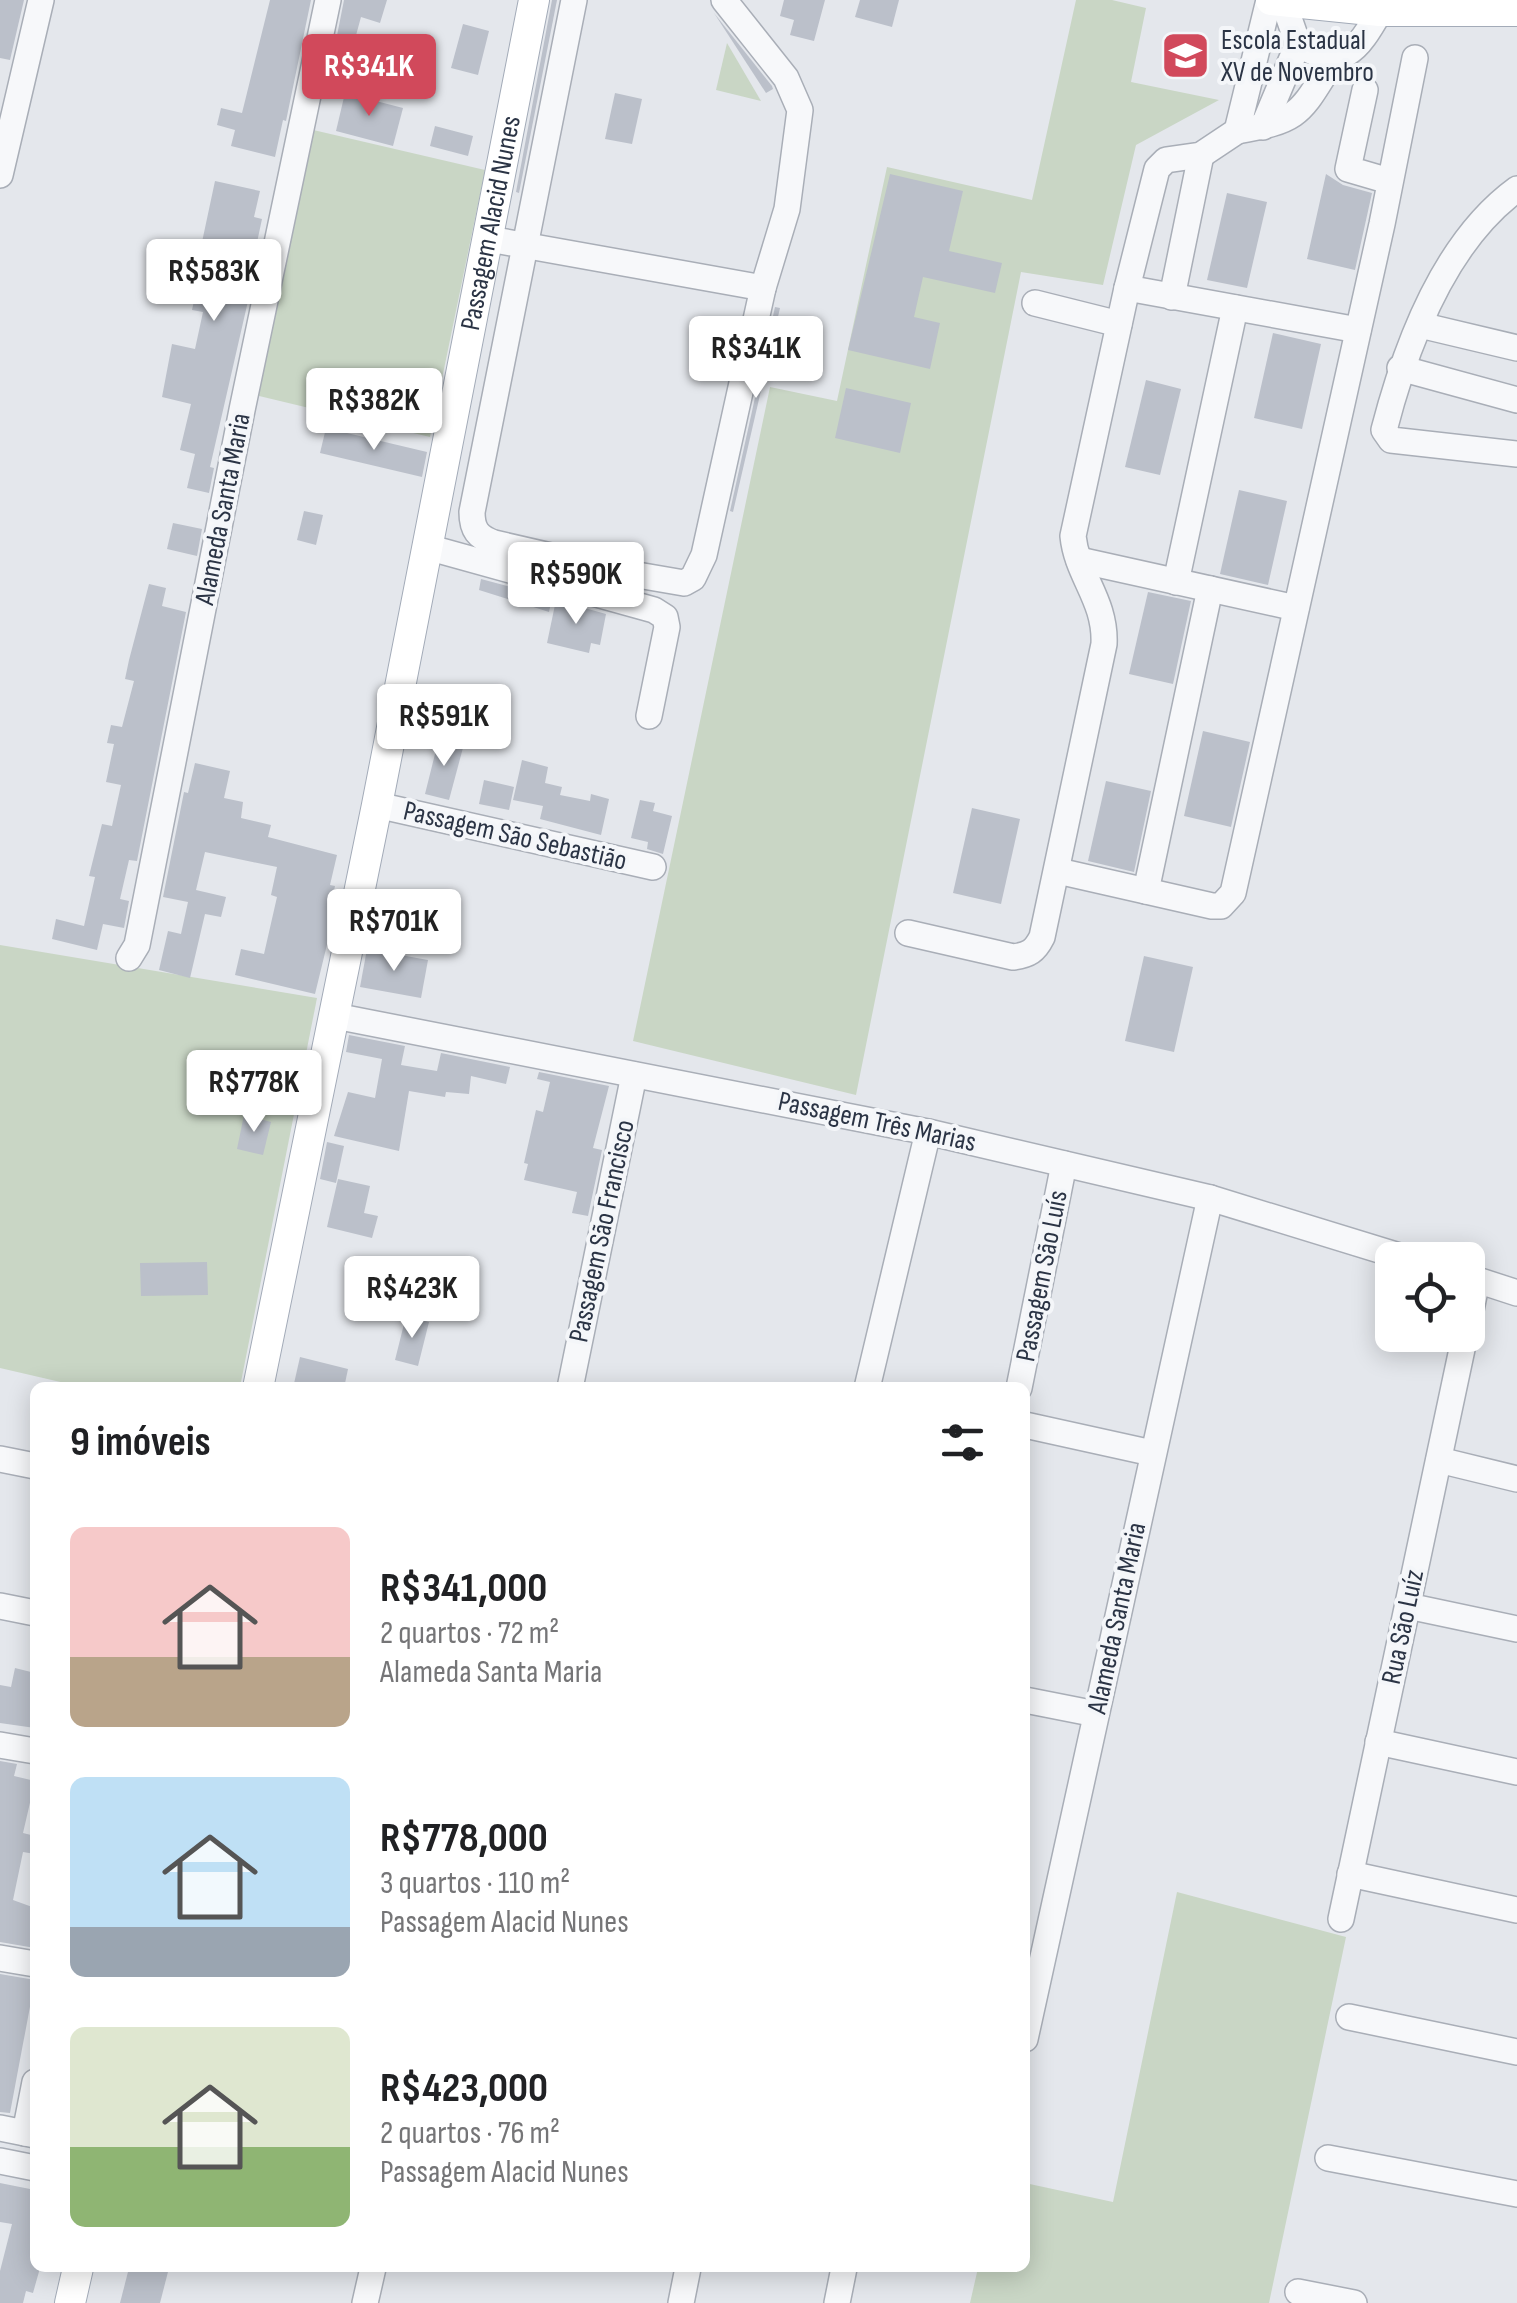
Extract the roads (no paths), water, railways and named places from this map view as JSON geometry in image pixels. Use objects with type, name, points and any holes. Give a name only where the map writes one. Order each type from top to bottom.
[{"type":"main road","name":"Passagem Alacid Nunes","points":[[259,1382],[534,0]]},
{"type":"main road","points":[[1270,0],[1380,12],[1517,11]]},
{"type":"main road","points":[[70,2303],[77,2272]]},
{"type":"street","points":[[0,175],[41,0]]},
{"type":"street","name":"Alameda Santa Maria","points":[[129,958],[135,950],[140,926],[328,0]]},
{"type":"street","points":[[574,0],[472,512],[474,530],[494,543],[684,583],[693,578],[704,555],[763,288],[787,209],[800,110],[786,78],[724,0]]},
{"type":"street","points":[[1237,131],[1270,0]]},
{"type":"street","points":[[1283,1],[1298,44],[1314,54],[1334,58],[1353,51],[1380,12]]},
{"type":"street","points":[[1263,127],[1298,44]]},
{"type":"street","points":[[908,933],[1013,956],[1026,956],[1042,938],[1104,644],[1101,606],[1079,560],[1073,536],[1157,169],[1166,160],[1201,155],[1237,131],[1290,119],[1304,107],[1334,58]]},
{"type":"street","points":[[1058,872],[1212,906],[1222,906],[1234,893],[1415,58]]},
{"type":"street","points":[[1365,90],[1348,169],[1389,181]]},
{"type":"street","points":[[1172,296],[1201,155]]},
{"type":"street","points":[[1517,189],[1456,251],[1400,368],[1384,430],[1391,440],[1517,454]]},
{"type":"street","points":[[489,239],[763,288]]},
{"type":"street","points":[[1127,288],[1358,330]]},
{"type":"street","points":[[1035,303],[1119,324]]},
{"type":"street","points":[[1176,582],[1235,308]]},
{"type":"street","points":[[1420,326],[1517,348]]},
{"type":"street","points":[[1400,368],[1517,400]]},
{"type":"street","points":[[427,548],[654,610],[664,617],[667,626],[649,716]]},
{"type":"street","points":[[1079,560],[1296,608]]},
{"type":"street","points":[[1146,892],[1210,589]]},
{"type":"street","name":"Passagem São Sebastião","points":[[377,805],[654,866]]},
{"type":"street","name":"Passagem Três Marias","points":[[334,1016],[928,1132],[1210,1198],[1375,1249]]},
{"type":"street","name":"Passagem São Francisco","points":[[571,1382],[634,1075]]},
{"type":"street","points":[[869,1382],[928,1132]]},
{"type":"street","name":"Passagem São Luís","points":[[1020,1382],[1064,1164]]},
{"type":"street","name":"Alameda Santa Maria","points":[[1030,2017],[1210,1198]]},
{"type":"street","points":[[1485,1283],[1517,1293]]},
{"type":"street","name":"Rua São Luíz","points":[[1341,1918],[1462,1352]]},
{"type":"street","points":[[1030,1427],[1152,1453]]},
{"type":"street","points":[[0,1459],[30,1465]]},
{"type":"street","points":[[1439,1460],[1517,1480]]},
{"type":"street","points":[[0,1606],[30,1612]]},
{"type":"street","points":[[1408,1606],[1517,1629]]},
{"type":"street","points":[[1030,1701],[1096,1714]]},
{"type":"street","points":[[1378,1742],[1517,1772]]},
{"type":"street","points":[[0,1746],[30,1751]]},
{"type":"street","points":[[1350,1874],[1517,1910]]},
{"type":"street","points":[[0,1958],[30,1963]]},
{"type":"street","points":[[1349,2017],[1517,2052]]},
{"type":"street","points":[[20,2132],[30,2099]]},
{"type":"street","points":[[1328,2158],[1517,2194]]},
{"type":"street","points":[[0,2161],[30,2167]]},
{"type":"street","points":[[365,2303],[372,2272]]},
{"type":"street","points":[[681,2303],[687,2272]]},
{"type":"street","points":[[837,2303],[843,2272]]},
{"type":"street","points":[[1298,2292],[1354,2303]]},
{"type":"place","name":"Escola Estadual XV de Novembro","points":[[1186,56]]}]
